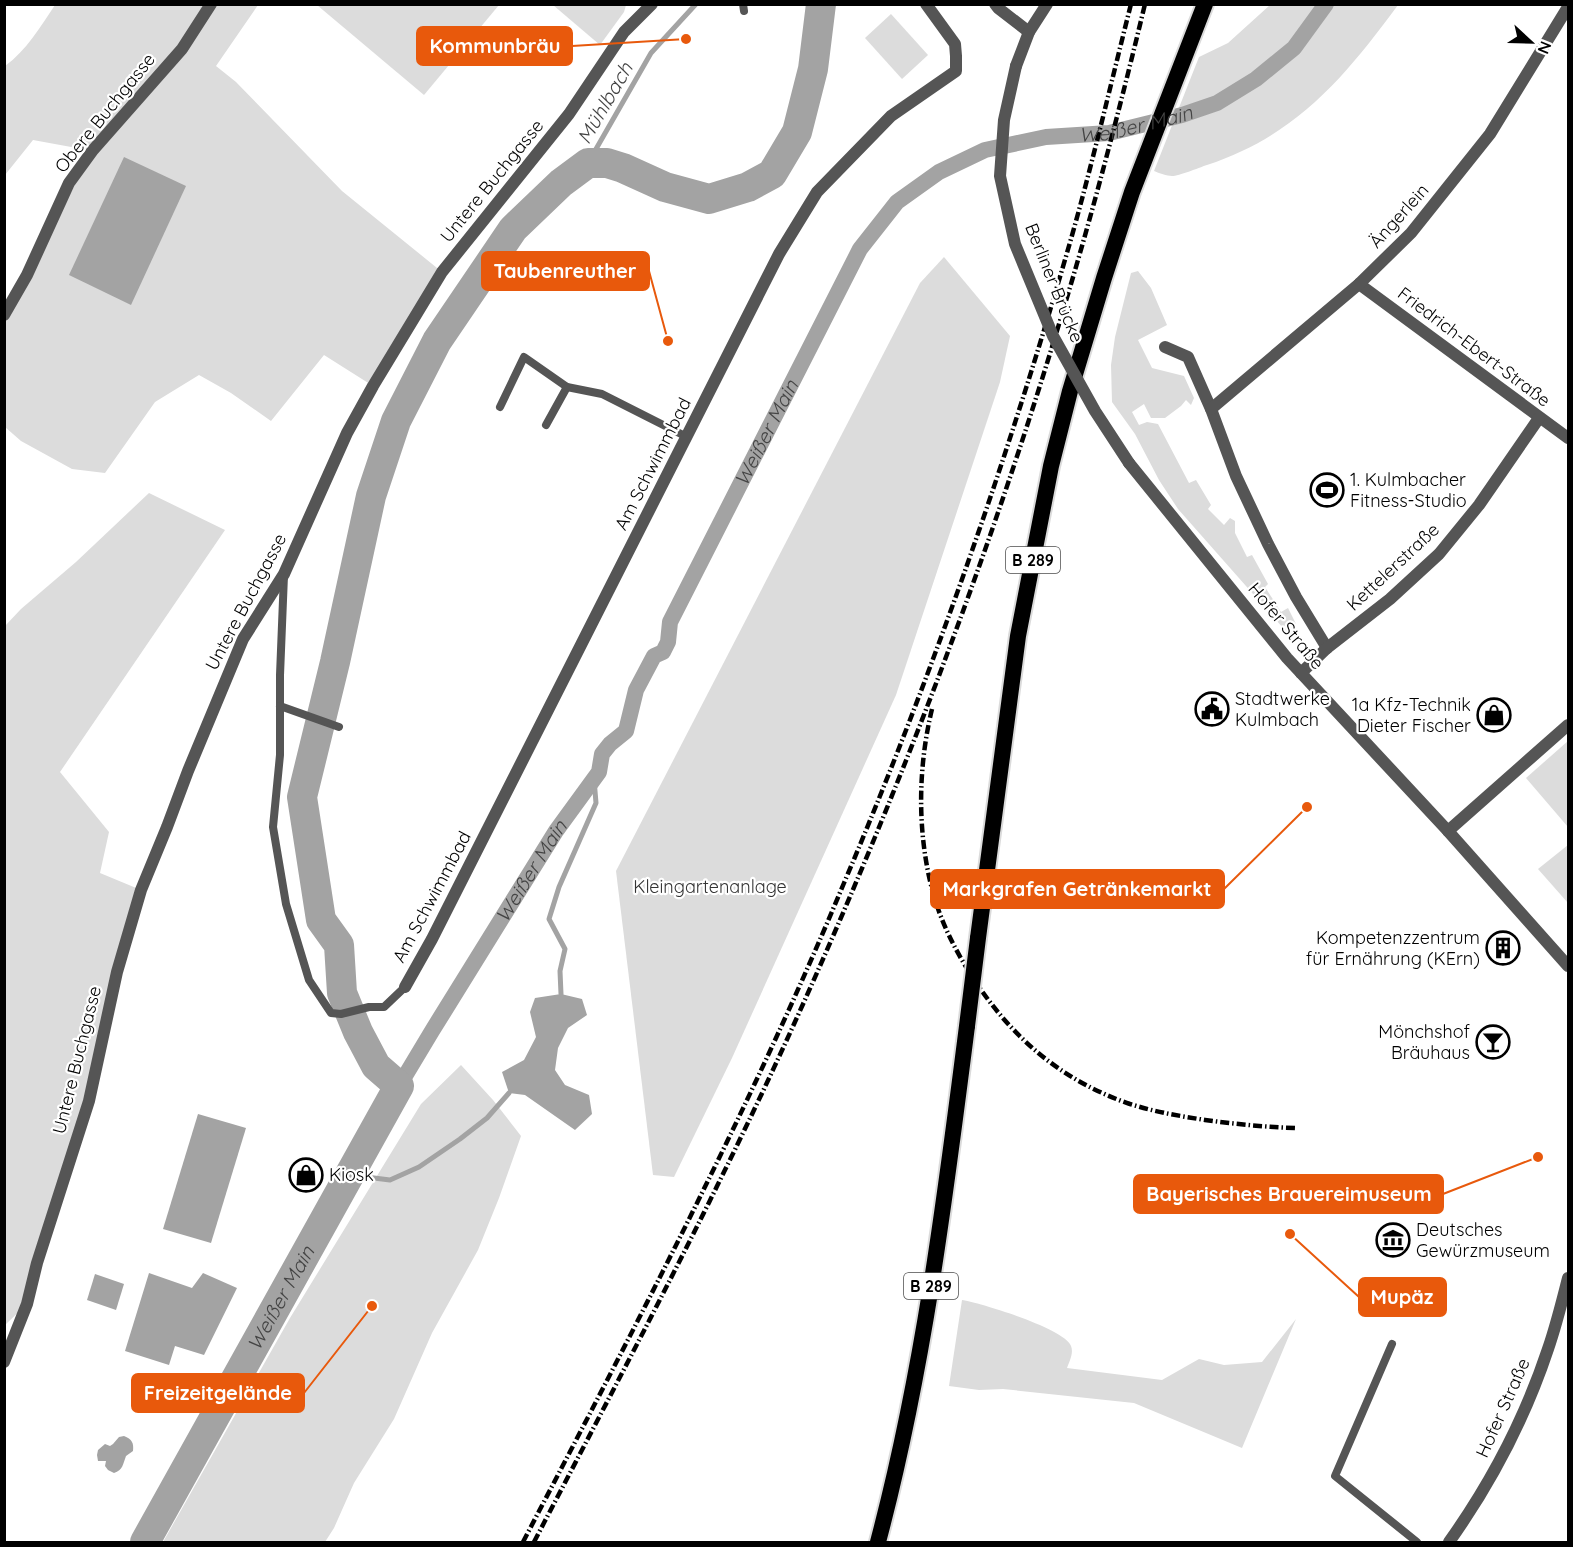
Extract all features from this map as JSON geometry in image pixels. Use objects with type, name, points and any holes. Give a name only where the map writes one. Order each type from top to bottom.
[{"type":"highway","name":"B 289","points":[[878,1542],[890,1498],[913,1389],[933,1275],[968,1026],[1018,636],[1051,466],[1090,323],[1132,192],[1206,6]]},
{"type":"street","name":"Obere Buchgasse","points":[[4,315],[27,275],[69,183],[93,150],[182,49],[211,4]]},
{"type":"street","name":"Untere Buchgasse","points":[[4,1362],[27,1304],[89,1101],[117,972],[141,890],[243,639],[284,574],[346,434],[442,272],[569,114],[624,32],[652,4]]},
{"type":"street","name":"Am Schwimmbad","points":[[405,987],[432,939],[779,254],[817,192],[891,116],[956,71],[955,44],[926,4]]},
{"type":"street","points":[[995,4],[1029,32]]},
{"type":"street","name":"Berliner Brücke","points":[[1044,5],[1029,32],[1016,66],[1004,120],[1000,176],[1015,244],[1053,336],[1095,411],[1129,463]]},
{"type":"street","name":"Ängerlein","points":[[1211,409],[1359,284],[1411,233],[1490,134],[1566,14]]},
{"type":"street","name":"Friedrich-Ebert-Straße","points":[[1359,284],[1569,438]]},
{"type":"street","name":"Hofer Straße","points":[[1165,347],[1188,357],[1211,409],[1236,476],[1268,544],[1327,648]]},
{"type":"street","name":"Kettelerstraße","points":[[1301,673],[1327,648],[1390,599],[1439,554],[1479,505],[1539,418]]},
{"type":"street","name":"Hofer Straße","points":[[1129,463],[1287,658],[1448,831],[1569,966]]},
{"type":"street","points":[[1448,831],[1569,725]]},
{"type":"street","name":"Hofer Straße","points":[[1449,1542],[1467,1518],[1501,1459],[1524,1410],[1548,1349],[1569,1278]]},
{"type":"lane","points":[[500,407],[524,357],[567,387],[602,394],[687,437]]},
{"type":"lane","points":[[546,425],[567,387]]},
{"type":"lane","points":[[284,574],[280,755],[273,827],[286,904],[309,980],[331,1013],[340,1014],[369,1007],[384,1007],[405,987]]},
{"type":"lane","points":[[280,706],[339,727]]},
{"type":"lane","points":[[1392,1344],[1335,1476],[1417,1542]]},
{"type":"green space","points":[[55,5],[258,5],[216,66],[236,82],[342,191],[442,272],[373,386],[324,355],[271,421],[231,393],[199,375],[155,402],[105,473],[72,469],[21,441],[5,427],[5,315],[93,151],[33,140],[5,175],[5,66],[26,46]]},
{"type":"green space","points":[[317,5],[499,5],[424,95]]},
{"type":"green space","points":[[553,5],[626,5],[624,12],[600,45]]},
{"type":"green space","points":[[1270,5],[1398,5],[1338,80],[1293,120],[1267,138],[1239,153],[1175,176],[1154,171],[1199,57],[1228,43]]},
{"type":"green space","points":[[891,14],[928,55],[902,79],[865,38]]},
{"type":"green space","name":"Kleingartenanlage","points":[[944,257],[1010,336],[1000,382],[896,695],[732,1058],[674,1177],[653,1175],[616,871],[920,283]]},
{"type":"green space","points":[[1138,271],[1151,288],[1167,325],[1138,340],[1152,368],[1184,376],[1194,398],[1191,405],[1186,400],[1165,418],[1151,418],[1144,404],[1132,412],[1139,425],[1147,422],[1158,424],[1189,483],[1196,480],[1211,505],[1208,509],[1224,525],[1230,518],[1235,521],[1235,533],[1247,557],[1252,555],[1268,584],[1265,587],[1281,612],[1288,608],[1296,624],[1295,634],[1291,637],[1178,509],[1159,480],[1135,434],[1112,402],[1111,365],[1115,337],[1131,273]]},
{"type":"green space","points":[[149,493],[225,530],[60,772],[109,832],[100,873],[141,890],[89,1101],[27,1304],[5,1325],[5,626]]},
{"type":"green space","points":[[1568,741],[1568,827],[1526,778]]},
{"type":"green space","points":[[1568,845],[1568,903],[1538,869]]},
{"type":"green space","points":[[461,1065],[493,1100],[521,1136],[478,1250],[432,1333],[394,1419],[354,1483],[334,1528],[325,1542],[163,1542],[290,1318],[421,1104]]},
{"type":"green space","points":[[962,1300],[1022,1318],[1066,1339],[1072,1352],[1067,1368],[1162,1380],[1199,1359],[1224,1365],[1262,1362],[1296,1319],[1242,1448],[1134,1403],[1003,1389],[979,1390],[949,1386]]},
{"type":"shaded area","points":[[124,157],[186,186],[131,305],[69,275]]},
{"type":"shaded area","points":[[561,994],[582,999],[587,1015],[568,1028],[558,1048],[555,1070],[565,1085],[589,1095],[592,1114],[575,1130],[525,1095],[509,1093],[502,1072],[524,1060],[536,1037],[530,1012],[535,998]]},
{"type":"shaded area","points":[[198,1114],[246,1128],[211,1243],[163,1229]]},
{"type":"shaded area","points":[[149,1273],[192,1288],[203,1273],[237,1288],[204,1355],[175,1346],[169,1365],[125,1351]]},
{"type":"shaded area","points":[[95,1274],[124,1284],[116,1310],[87,1300]]},
{"type":"shaded area","points":[[124,1436],[132,1442],[133,1451],[126,1456],[121,1468],[114,1473],[105,1466],[106,1461],[98,1461],[98,1450],[105,1444],[110,1446],[119,1437]]},
{"type":"waterway","name":"Mühlbach","points":[[588,163],[651,53],[696,4]]},
{"type":"waterway","name":"Weißer Main","points":[[145,1542],[399,1086],[376,1066],[358,1032],[342,993],[339,945],[321,920],[302,797],[335,662],[371,496],[396,421],[437,341],[513,229],[561,183],[588,163],[607,163],[665,187],[709,199],[748,187],[772,174],[797,132],[813,69],[821,4]]},
{"type":"waterway","name":"Weißer Main","points":[[399,1086],[556,831],[599,772],[602,754],[626,731],[636,690],[654,656],[663,652],[668,642],[670,622],[860,249],[897,202],[939,172],[985,150],[1046,137],[1109,133],[1182,115],[1217,103],[1256,79],[1294,48],[1326,4]]},
{"type":"waterway","points":[[561,994],[560,971],[565,949],[549,919],[559,887],[596,803],[594,779]]},
{"type":"waterway","points":[[350,1175],[390,1180],[419,1167],[487,1118],[509,1093]]},
{"type":"railway","points":[[523,1542],[731,1134],[808,967],[877,804],[967,564],[1047,321],[1079,210],[1131,4]]},
{"type":"railway","points":[[534,1542],[736,1147],[799,1013],[881,823],[956,631],[1024,436],[1084,239],[1145,4]]},
{"type":"railway","points":[[932,709],[924,753],[921,799],[924,845],[932,889],[943,923],[959,955],[986,997],[1003,1018],[1020,1037],[1059,1069],[1105,1094],[1130,1104],[1158,1112],[1205,1120],[1295,1128]]},
{"type":"place","name":"Kommunbräu","points":[[686,39]]},
{"type":"place","name":"Taubenreuther","points":[[668,341]]},
{"type":"place","name":"1. Kulmbacher Fitness-Studio","points":[[1327,490]]},
{"type":"place","name":"Stadtwerke Kulmbach","points":[[1212,709]]},
{"type":"place","name":"1a Kfz-Technik Dieter Fischer","points":[[1494,715]]},
{"type":"place","name":"Markgrafen Getränkemarkt","points":[[1307,807]]},
{"type":"place","name":"Kompetenzzentrum für Ernährung (KErn)","points":[[1503,948]]},
{"type":"place","name":"Mönchshof Bräuhaus","points":[[1493,1042]]},
{"type":"place","name":"Bayerisches Brauereimuseum","points":[[1538,1157]]},
{"type":"place","name":"Kiosk","points":[[306,1175]]},
{"type":"place","name":"Mupäz","points":[[1290,1234]]},
{"type":"place","name":"Deutsches Gewürzmuseum","points":[[1393,1240]]},
{"type":"place","name":"Freizeitgelände","points":[[372,1306]]}]
